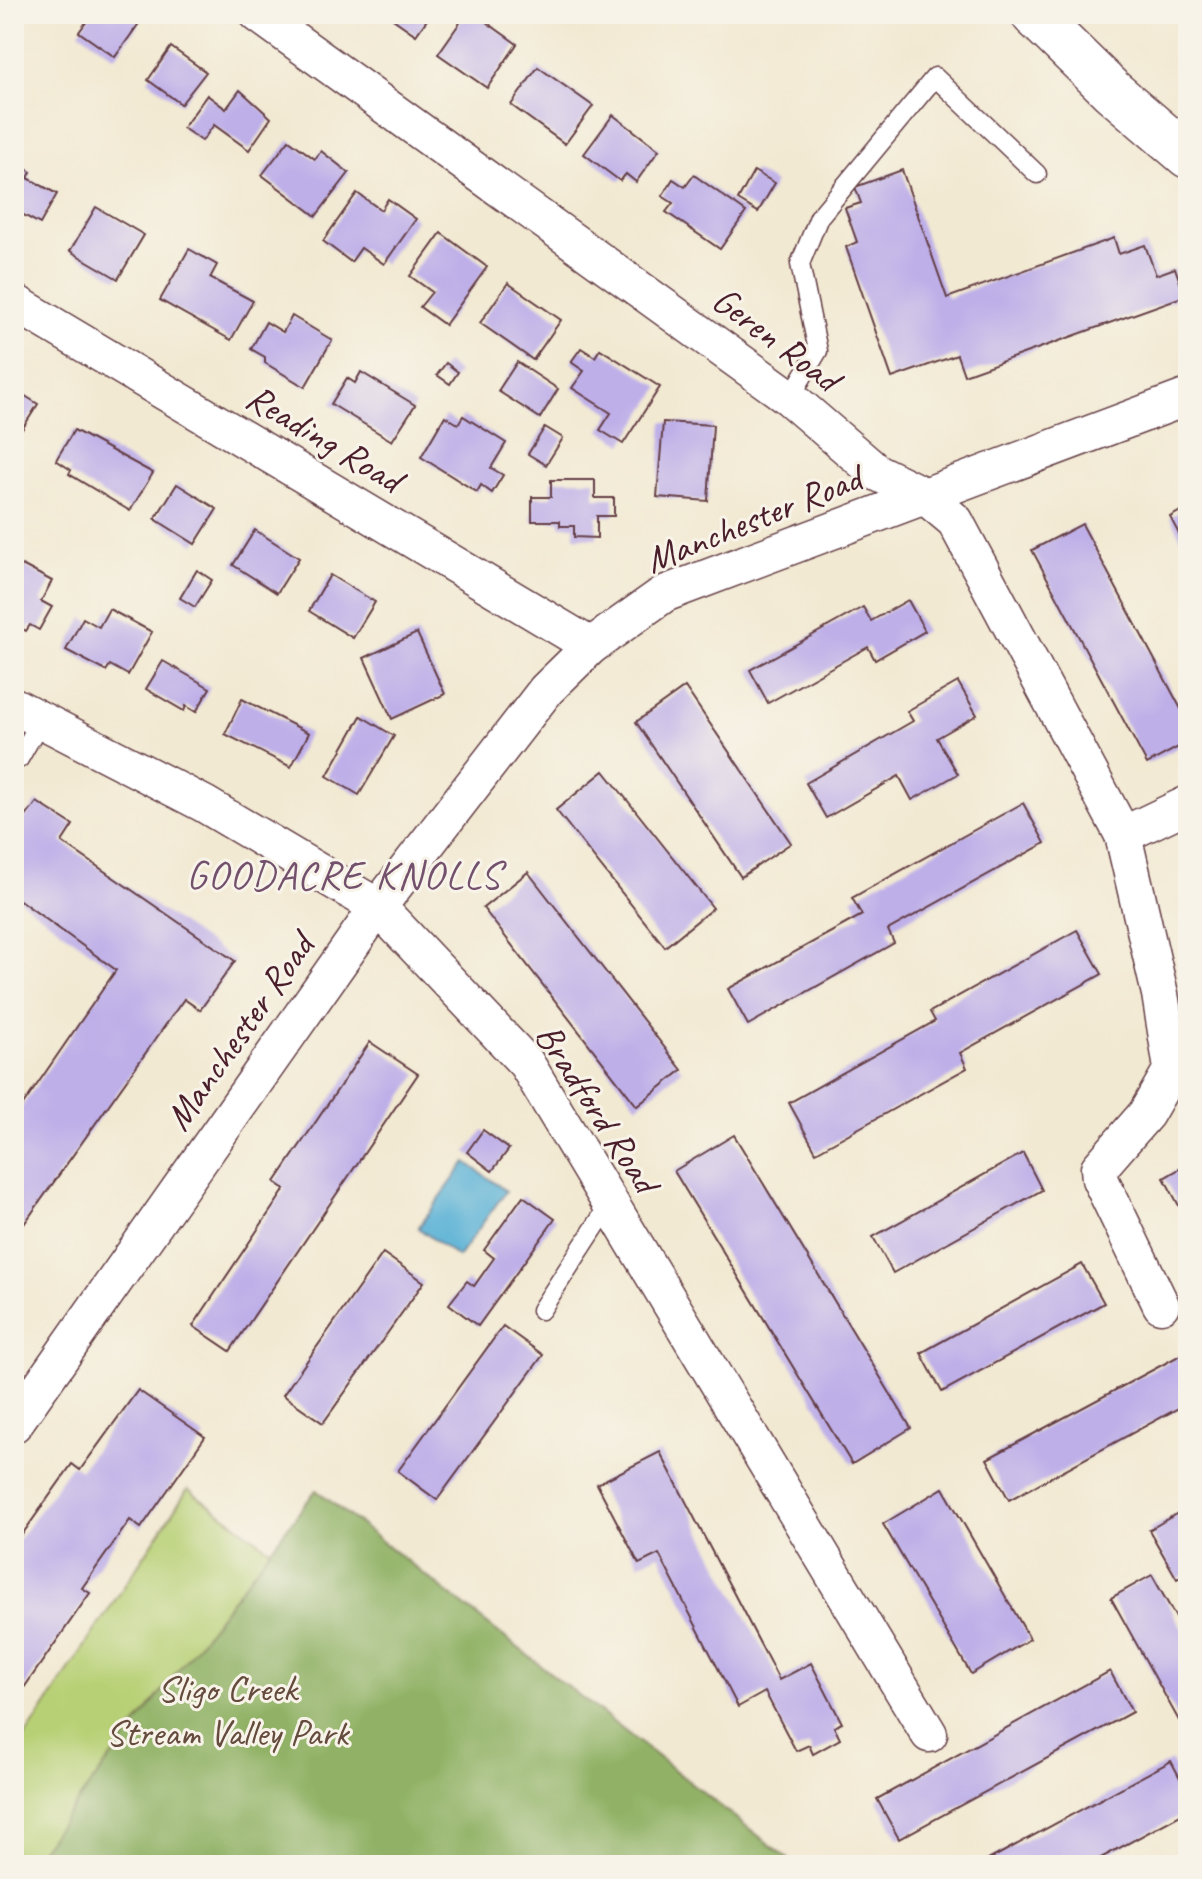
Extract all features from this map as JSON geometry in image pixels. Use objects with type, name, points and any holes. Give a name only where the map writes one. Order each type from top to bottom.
[{"type":"main road","points":[[1033,14],[1112,91],[1188,156]]},
{"type":"street","name":"Geren Road","points":[[258,14],[790,398],[876,472],[925,496],[955,521],[1123,835],[1160,994],[1172,1069],[1146,1114],[1099,1168],[1100,1179],[1161,1305]]},
{"type":"street","name":"Reading Road","points":[[14,302],[591,646]]},
{"type":"street","name":"Manchester Road","points":[[14,1424],[378,907],[546,690],[591,646],[664,594],[1188,397]]},
{"type":"street","name":"Bradford Road","points":[[28,713],[204,804],[378,907],[526,1063],[929,1734]]},
{"type":"street","points":[[1123,835],[1188,804]]},
{"type":"lane","points":[[790,398],[818,351],[800,264],[819,217],[935,77],[1037,174]]},
{"type":"lane","points":[[19,759],[28,713]]},
{"type":"lane","points":[[541,1310],[610,1204]]},
{"type":"green space","name":"Sligo Creek Stream Valley Park","points":[[188,1489],[673,1847],[692,1865],[14,1865],[14,1754]]},
{"type":"green space","name":"Sligo Creek Stream Valley Park","points":[[316,1490],[796,1865],[29,1865]]},
{"type":"water","points":[[466,1162],[506,1191],[458,1257],[418,1228]]},
{"type":"building","points":[[92,14],[129,14],[140,22],[115,57],[79,32]]},
{"type":"building","points":[[386,14],[431,14],[416,35]]},
{"type":"building","points":[[466,14],[475,14],[517,44],[487,88],[438,54]]},
{"type":"building","points":[[171,47],[206,72],[181,104],[148,80]]},
{"type":"building","points":[[538,67],[593,106],[565,144],[511,105]]},
{"type":"building","points":[[240,90],[271,118],[249,150],[214,125],[202,141],[183,128],[207,95],[226,109]]},
{"type":"building","points":[[613,115],[659,150],[636,182],[626,174],[620,181],[584,154]]},
{"type":"building","points":[[289,140],[315,159],[321,151],[349,173],[316,216],[262,175]]},
{"type":"building","points":[[21,166],[31,172],[28,178],[57,194],[40,224],[14,210],[14,172]]},
{"type":"building","points":[[902,170],[947,298],[1114,238],[1119,254],[1145,245],[1156,275],[1175,268],[1185,296],[964,375],[957,355],[892,378],[846,247],[857,242],[845,208],[861,203],[855,187]]},
{"type":"building","points":[[754,171],[775,183],[758,212],[738,200]]},
{"type":"building","points":[[694,175],[746,212],[720,249],[666,212],[673,203],[662,196],[673,179],[685,187]]},
{"type":"building","points":[[357,193],[381,210],[388,199],[416,219],[384,264],[361,248],[351,262],[323,241]]},
{"type":"building","points":[[96,207],[144,235],[118,279],[70,251]]},
{"type":"building","points":[[441,233],[487,267],[445,325],[420,307],[432,292],[410,276]]},
{"type":"building","points":[[189,249],[217,265],[210,278],[253,301],[231,340],[160,300]]},
{"type":"building","points":[[508,283],[561,320],[533,360],[480,323]]},
{"type":"building","points":[[292,316],[332,340],[305,387],[265,363],[265,357],[251,349],[266,322],[283,332]]},
{"type":"building","points":[[581,348],[595,357],[600,349],[660,387],[623,444],[600,430],[611,413],[572,388],[584,371],[571,362]]},
{"type":"building","points":[[517,362],[558,389],[540,418],[498,391]]},
{"type":"building","points":[[446,363],[458,372],[450,384],[437,375]]},
{"type":"building","points":[[361,372],[415,405],[392,441],[331,404],[347,378],[355,383]]},
{"type":"building","points":[[14,389],[38,404],[14,442]]},
{"type":"building","points":[[445,416],[458,424],[463,416],[506,443],[491,468],[503,475],[492,493],[481,485],[477,492],[421,457]]},
{"type":"building","points":[[663,422],[713,425],[708,501],[657,497]]},
{"type":"building","points":[[545,427],[563,438],[546,465],[528,454]]},
{"type":"building","points":[[74,430],[153,473],[130,511],[69,474],[71,470],[56,460]]},
{"type":"building","points":[[551,480],[595,480],[595,498],[614,498],[614,516],[597,516],[597,538],[574,537],[574,526],[560,526],[560,521],[532,521],[532,497],[551,497]]},
{"type":"building","points":[[177,484],[217,509],[195,544],[155,519]]},
{"type":"building","points":[[1188,507],[1188,551],[1170,517]]},
{"type":"building","points":[[1082,524],[1188,722],[1188,742],[1147,764],[1032,550]]},
{"type":"building","points":[[255,530],[299,558],[277,593],[233,565]]},
{"type":"building","points":[[22,565],[52,581],[41,601],[52,607],[39,630],[30,625],[26,631],[14,624],[14,578]]},
{"type":"building","points":[[197,570],[212,580],[195,607],[180,598]]},
{"type":"building","points":[[330,575],[375,602],[353,638],[309,611]]},
{"type":"building","points":[[908,600],[925,631],[875,660],[868,647],[768,703],[750,670],[863,607],[871,621]]},
{"type":"building","points":[[109,609],[152,632],[128,675],[110,665],[106,671],[66,650],[83,618],[99,627]]},
{"type":"building","points":[[417,633],[445,694],[392,719],[364,658]]},
{"type":"building","points":[[163,661],[210,688],[196,712],[186,706],[184,711],[146,689]]},
{"type":"building","points":[[958,682],[977,715],[937,738],[958,774],[912,800],[899,776],[826,818],[806,783],[913,721],[907,711]]},
{"type":"building","points":[[685,687],[791,843],[741,877],[636,722]]},
{"type":"building","points":[[242,699],[309,733],[291,767],[225,734]]},
{"type":"building","points":[[361,716],[394,736],[359,795],[327,776]]},
{"type":"building","points":[[604,771],[713,908],[665,947],[556,810]]},
{"type":"building","points":[[37,802],[73,825],[62,842],[235,961],[200,1010],[184,999],[14,1238],[14,1118],[116,970],[14,896],[14,832]]},
{"type":"building","points":[[1023,803],[1045,843],[888,930],[894,943],[748,1025],[728,989],[862,915],[852,898]]},
{"type":"building","points":[[528,872],[682,1070],[637,1106],[483,908]]},
{"type":"building","points":[[1077,930],[1102,974],[960,1053],[967,1068],[816,1152],[789,1103],[935,1021],[930,1012]]},
{"type":"building","points":[[370,1042],[418,1074],[230,1351],[193,1326],[285,1189],[275,1182]]},
{"type":"building","points":[[483,1130],[509,1149],[492,1171],[467,1152]]},
{"type":"building","points":[[734,1135],[911,1428],[852,1464],[674,1171]]},
{"type":"building","points":[[1023,1153],[1042,1190],[893,1273],[873,1237]]},
{"type":"building","points":[[1188,1164],[1188,1213],[1184,1215],[1164,1178]]},
{"type":"building","points":[[523,1196],[555,1219],[478,1326],[449,1304],[467,1281],[474,1286],[494,1258],[484,1250]]},
{"type":"building","points":[[383,1253],[424,1282],[323,1423],[283,1395]]},
{"type":"building","points":[[1082,1264],[1104,1303],[942,1392],[921,1353]]},
{"type":"building","points":[[503,1326],[543,1355],[437,1500],[398,1471]]},
{"type":"building","points":[[1188,1351],[1188,1403],[1009,1500],[987,1459]]},
{"type":"building","points":[[138,1390],[205,1437],[141,1528],[130,1520],[82,1588],[90,1593],[14,1702],[14,1546],[72,1464],[80,1470]]},
{"type":"building","points":[[660,1452],[779,1680],[811,1663],[842,1723],[834,1727],[840,1739],[813,1754],[809,1745],[796,1751],[765,1692],[738,1707],[659,1554],[639,1564],[597,1484]]},
{"type":"building","points":[[943,1488],[1030,1639],[971,1674],[883,1524]]},
{"type":"building","points":[[1188,1507],[1188,1573],[1177,1579],[1149,1530]]},
{"type":"building","points":[[1152,1575],[1188,1639],[1188,1737],[1111,1598]]},
{"type":"building","points":[[1110,1671],[1132,1712],[899,1839],[877,1799]]},
{"type":"building","points":[[1171,1761],[1188,1793],[1188,1811],[1088,1865],[979,1865]]},
{"type":"district","name":"GOODACRE KNOLLS","points":[[344,875]]}]
